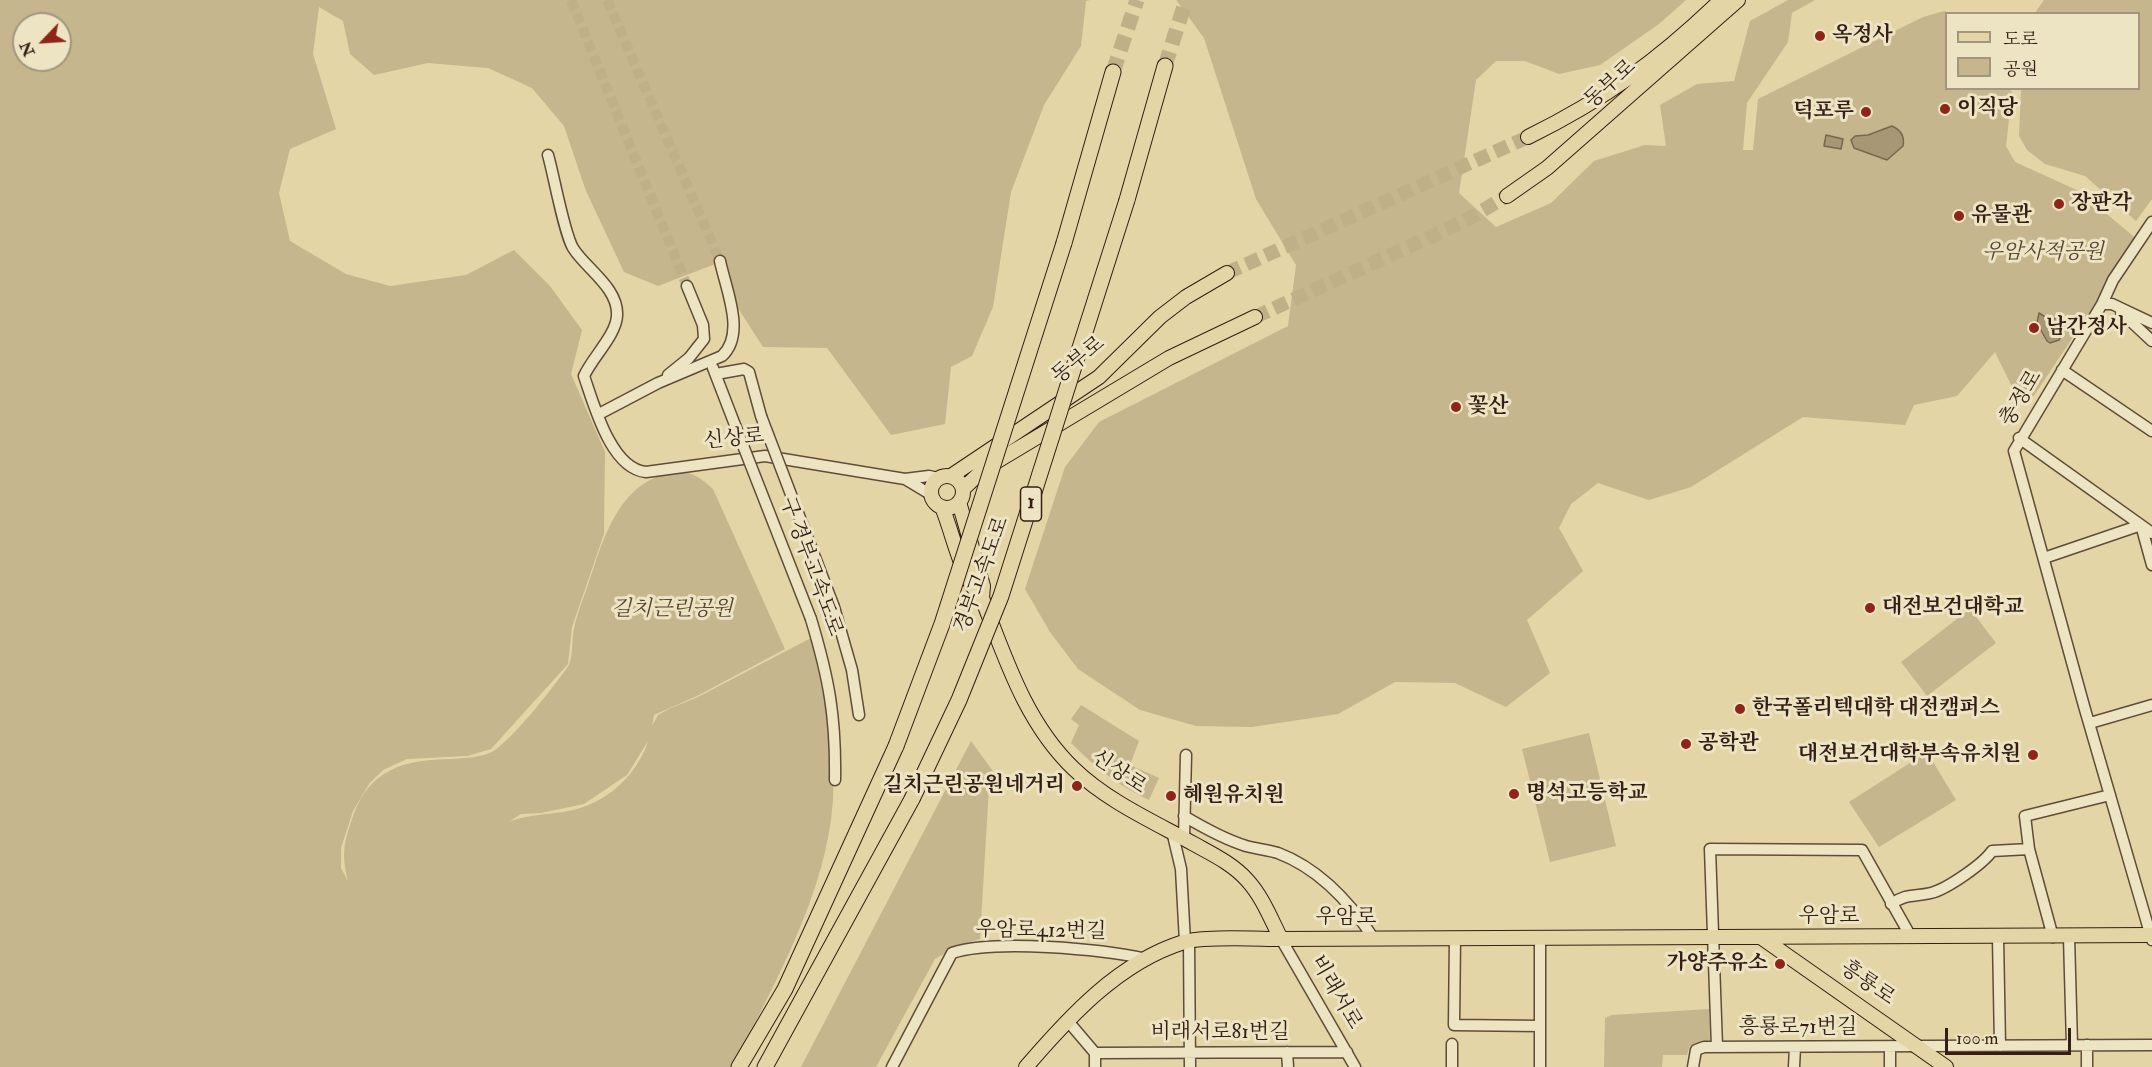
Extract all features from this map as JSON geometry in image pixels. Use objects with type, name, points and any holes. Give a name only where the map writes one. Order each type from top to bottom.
[{"type":"highway","name":"경부고속도로","points":[[765,1067],[912,799],[959,700],[1001,596],[1127,200],[1165,66]]},
{"type":"highway","name":"경부고속도로","points":[[739,1067],[785,988],[896,746],[942,624],[1064,243],[1113,72]]},
{"type":"main road","name":"동부로","points":[[1528,137],[1582,110],[1618,86],[1673,44],[1721,0]]},
{"type":"main road","name":"동부로","points":[[1507,196],[1564,154],[1738,0]]},
{"type":"main road","name":"동부로","points":[[944,477],[1099,377],[1160,317],[1186,297],[1227,273]]},
{"type":"main road","name":"동부로","points":[[961,496],[984,469],[1169,358],[1255,317]]},
{"type":"main road","points":[[961,496],[951,507],[942,507],[934,502],[930,494],[932,485],[944,477],[959,481],[983,586],[982,598]]},
{"type":"main road","points":[[942,507],[967,575],[974,590],[982,598]]},
{"type":"main road","name":"신상로","points":[[982,598],[1026,708],[1050,743],[1075,770],[1099,789],[1223,860],[1246,878],[1258,894],[1281,939]]},
{"type":"main road","name":"우암로","points":[[1026,1067],[1067,1020],[1096,994],[1147,959],[1187,942],[1455,938],[2152,937]]},
{"type":"main road","name":"흥룡로","points":[[1762,938],[1946,1067]]},
{"type":"street","name":"신상로","points":[[548,155],[572,246],[604,283],[616,305],[617,317],[605,344],[592,359],[584,376],[615,451],[635,471],[646,472],[765,456],[904,479]]},
{"type":"street","name":"충정로","points":[[2152,222],[2113,280],[2107,304],[2062,370],[2019,438],[2014,451],[2152,937]]},
{"type":"street","points":[[599,414],[658,383],[711,362],[730,349],[735,333],[720,261]]},
{"type":"street","points":[[658,383],[689,358],[704,339],[703,325],[687,286]]},
{"type":"street","points":[[2107,304],[2152,323]]},
{"type":"street","points":[[2107,304],[2152,341]]},
{"type":"street","name":"구 경부고속도로","points":[[711,362],[811,619],[830,687],[836,734],[835,780]]},
{"type":"street","name":"구 경부고속도로","points":[[716,374],[744,369],[750,372],[761,416],[834,607],[852,670],[859,715]]},
{"type":"street","points":[[2062,370],[2152,431]]},
{"type":"street","points":[[2019,438],[2152,533]]},
{"type":"street","points":[[904,479],[944,477]]},
{"type":"street","points":[[904,479],[930,494]]},
{"type":"street","points":[[2043,558],[2141,525]]},
{"type":"street","points":[[2141,525],[2152,565]]},
{"type":"street","points":[[2090,723],[2152,705]]},
{"type":"street","points":[[1184,838],[1186,755]]},
{"type":"street","points":[[2053,937],[2029,849],[2025,816],[2110,795]]},
{"type":"street","points":[[1184,816],[1208,831],[1247,846],[1278,854],[1315,874],[1341,894],[1374,939]]},
{"type":"street","points":[[1172,831],[1180,869],[1187,942],[1190,1067]]},
{"type":"street","name":"우암로","points":[[1717,1047],[1710,849],[1862,850],[1911,937]]},
{"type":"street","points":[[1891,904],[1902,896],[1932,893],[1985,861],[1992,851],[2029,849]]},
{"type":"street","points":[[1998,937],[2000,1046]]},
{"type":"street","points":[[2069,937],[2072,1045]]},
{"type":"street","points":[[1455,938],[1454,1025],[1540,1026]]},
{"type":"street","points":[[1540,938],[1540,1067]]},
{"type":"street","name":"비래서로","points":[[1281,939],[1355,1067]]},
{"type":"street","name":"우암로412번길","points":[[894,1066],[952,953],[972,947],[1023,947],[1123,954],[1147,959]]},
{"type":"street","points":[[1067,1020],[1095,1053],[1095,1067]]},
{"type":"street","points":[[1452,1044],[1452,1067]]},
{"type":"street","points":[[2087,1045],[2087,1067]]},
{"type":"street","name":"흥룡로71번길","points":[[1693,1067],[1696,1050],[1717,1047],[2152,1045]]},
{"type":"street","points":[[1794,1067],[1795,1047]]},
{"type":"street","points":[[1890,1048],[1890,1067]]},
{"type":"street","points":[[1287,1052],[1288,1067]]},
{"type":"street","name":"비래서로81번길","points":[[1095,1053],[1347,1052]]},
{"type":"green space","name":"길치근린공원","points":[[0,0],[1090,0],[1086,1],[1081,46],[1044,105],[1011,192],[993,307],[972,356],[951,367],[945,424],[891,435],[827,348],[763,347],[736,305],[723,261],[658,286],[624,272],[586,191],[564,126],[532,88],[488,68],[428,63],[374,75],[350,54],[343,21],[319,7],[313,54],[336,129],[290,149],[279,193],[290,241],[346,274],[390,286],[466,275],[514,250],[550,286],[582,330],[571,374],[605,452],[604,534],[572,627],[568,664],[491,749],[467,756],[407,759],[383,770],[369,784],[353,811],[341,848],[341,868],[348,881],[344,855],[353,816],[360,800],[379,777],[404,765],[485,755],[504,743],[543,700],[569,664],[578,612],[604,538],[619,509],[629,496],[642,485],[665,474],[687,472],[700,478],[713,489],[785,649],[699,695],[654,715],[652,726],[658,715],[698,697],[811,638],[828,718],[833,759],[833,800],[829,835],[809,904],[781,971],[733,1067],[0,1067]],"holes":[[[648,741],[644,752],[624,780],[597,801],[576,809],[509,822],[521,814],[541,813],[584,804],[627,775]]]},
{"type":"green space","name":"우암사적공원","points":[[1176,0],[1686,0],[1659,24],[1600,65],[1559,74],[1525,61],[1496,61],[1476,80],[1459,193],[1496,227],[1551,203],[1594,161],[1645,145],[1666,146],[1660,105],[1697,84],[1734,81],[1750,21],[1788,0],[1815,0],[1792,13],[1788,42],[1747,103],[1743,150],[1753,150],[1758,99],[1923,17],[1944,11],[1946,12],[1945,90],[2010,90],[2012,92],[2006,146],[2015,162],[2079,191],[2138,240],[2033,397],[2015,393],[1995,352],[1957,396],[1914,405],[1905,425],[1803,417],[1691,487],[1649,500],[1598,483],[1571,504],[1559,528],[1583,571],[1527,620],[1550,673],[1506,707],[1455,683],[1395,682],[1338,714],[1252,727],[1196,726],[1140,710],[1078,669],[1050,632],[1025,589],[1065,467],[1099,422],[1288,326],[1296,265],[1256,199],[1204,38]]},
{"type":"green space","points":[[2044,0],[2152,0],[2152,199],[2136,221],[2085,176],[2045,164],[2027,150],[2019,136],[2021,90],[2140,90],[2140,12],[2036,12]]},
{"type":"green space","points":[[1970,609],[1996,643],[1927,696],[1901,662]]},
{"type":"green space","points":[[1081,705],[1139,741],[1130,765],[1159,778],[1149,800],[1127,789],[1107,775],[1071,743],[1079,725],[1071,719]]},
{"type":"green space","points":[[1589,733],[1616,846],[1550,862],[1522,749]]},
{"type":"green space","points":[[971,741],[995,774],[989,787],[980,939],[958,946],[935,959],[876,1067],[801,1067]]},
{"type":"green space","points":[[1927,752],[1956,800],[1879,847],[1849,802]]},
{"type":"green space","points":[[1709,1009],[1710,1040],[1690,1046],[1687,1055],[1663,1055],[1662,1067],[1604,1067],[1605,1018],[1612,1015]]},
{"type":"shaded area","points":[[1892,126],[1902,134],[1903,146],[1887,160],[1854,148],[1851,140],[1855,136],[1868,135]]},
{"type":"shaded area","points":[[1826,135],[1843,139],[1841,149],[1824,146]]},
{"type":"shaded area","points":[[2039,313],[2050,320],[2062,316],[2065,319],[2066,328],[2059,340],[2050,343],[2047,341],[2037,323]]},
{"type":"tunnel","points":[[571,0],[687,286]]},
{"type":"tunnel","points":[[607,0],[720,261]]},
{"type":"tunnel","points":[[1113,72],[1137,0]]},
{"type":"tunnel","points":[[1165,66],[1186,0]]},
{"type":"tunnel","points":[[1227,273],[1528,137]]},
{"type":"tunnel","points":[[1255,317],[1465,221],[1507,196]]},
{"type":"place","name":"옥정사","points":[[1820,36]]},
{"type":"place","name":"이직당","points":[[1945,109]]},
{"type":"place","name":"덕포루","points":[[1866,112]]},
{"type":"place","name":"장판각","points":[[2059,204]]},
{"type":"place","name":"유물관","points":[[1959,216]]},
{"type":"place","name":"남간정사","points":[[2034,328]]},
{"type":"place","name":"꽃산","points":[[1456,407]]},
{"type":"place","name":"대전보건대학교","points":[[1870,608]]},
{"type":"place","name":"한국폴리텍대학 대전캠퍼스","points":[[1740,709]]},
{"type":"place","name":"공학관","points":[[1686,744]]},
{"type":"place","name":"대전보건대학부속유치원","points":[[2033,755]]},
{"type":"place","name":"길치근린공원네거리","points":[[1077,786]]},
{"type":"place","name":"명석고등학교","points":[[1514,794]]},
{"type":"place","name":"혜원유치원","points":[[1171,796]]},
{"type":"place","name":"가양주유소","points":[[1780,964]]}]
